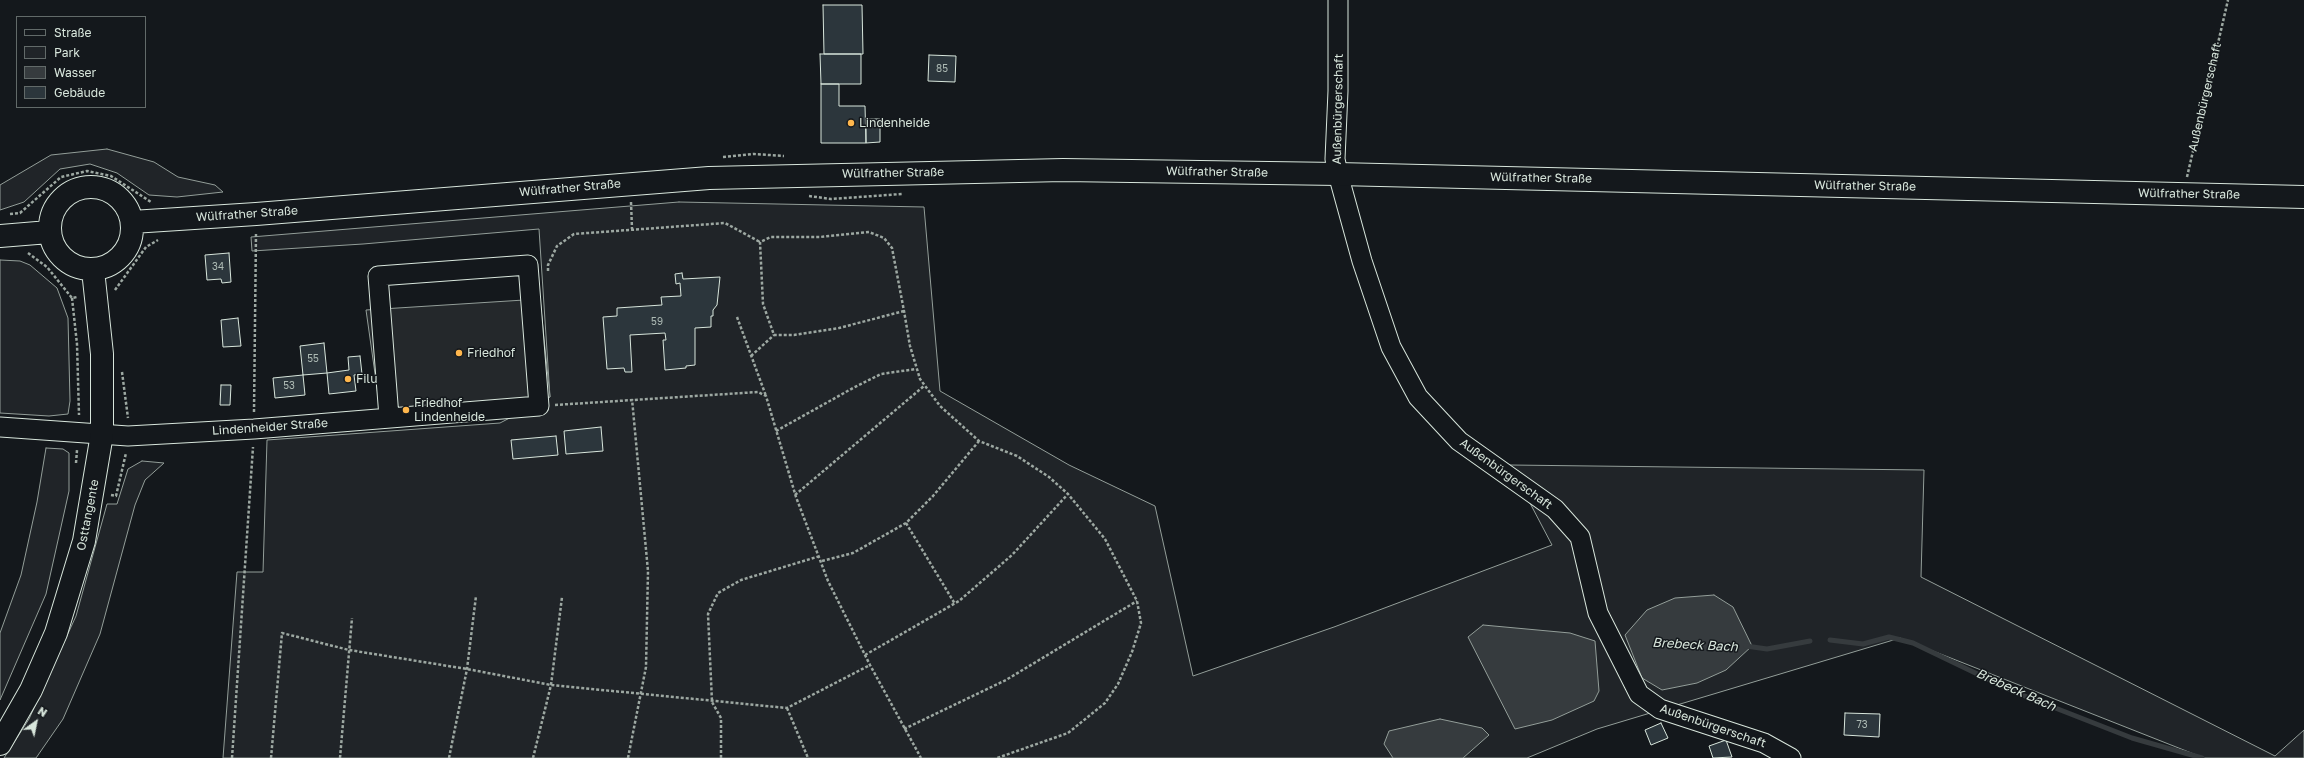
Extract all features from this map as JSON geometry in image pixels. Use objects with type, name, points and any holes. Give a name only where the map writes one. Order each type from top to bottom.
[{"type":"main road","name":"Wülfrather Straße","points":[[132,222],[256,214],[709,178],[1063,170],[1338,174],[2304,197]]},
{"type":"main road","points":[[93,186],[106,190],[119,197],[128,208],[132,222],[132,236],[128,249],[119,260],[107,267],[93,270],[75,266],[60,256],[53,245],[50,232],[50,218],[56,206],[66,195],[78,188],[93,186]]},
{"type":"main road","points":[[0,236],[50,232]]},
{"type":"main road","name":"Osttangente","points":[[0,744],[34,684],[56,633],[68,600],[84,541],[102,434],[102,354],[93,270]]},
{"type":"street","name":"Außenbürgerschaft","points":[[1338,0],[1338,91],[1335,159],[1338,174],[1362,261],[1391,347],[1418,397],[1459,441],[1554,509],[1580,537],[1598,613],[1639,694],[1660,709],[1764,743],[1791,758]]},
{"type":"street","points":[[389,417],[378,276],[386,275],[528,265],[539,406]]},
{"type":"street","name":"Lindenheider Straße","points":[[0,427],[128,436],[254,429],[539,406]]},
{"type":"path","name":"Außenbürgerschaft","points":[[2182,194],[2228,0]]},
{"type":"path","points":[[801,196],[831,199],[907,193]]},
{"type":"path","points":[[632,229],[630,200],[636,199]]},
{"type":"path","points":[[548,277],[548,264],[556,246],[574,234],[725,223],[760,242]]},
{"type":"path","points":[[248,231],[262,229]]},
{"type":"path","points":[[232,758],[254,429],[256,230]]},
{"type":"path","points":[[760,242],[771,237],[820,237],[869,232],[884,238],[892,248],[910,346],[916,369],[924,386],[940,406],[979,441],[1017,456],[1049,478],[1068,494],[1105,539],[1137,601],[1141,623],[1132,652],[1118,684],[1105,703],[1068,733],[997,758]]},
{"type":"path","points":[[72,298],[114,292],[146,247],[158,241],[165,240]]},
{"type":"path","points":[[760,242],[763,304],[774,335]]},
{"type":"path","points":[[26,251],[47,267],[72,298],[77,344],[79,433],[76,469]]},
{"type":"path","points":[[751,356],[774,335],[794,335],[839,328],[904,310]]},
{"type":"path","points":[[737,317],[766,396],[796,495],[822,561],[828,581],[864,655],[921,758]]},
{"type":"path","points":[[776,431],[881,374],[916,369]]},
{"type":"path","points":[[796,495],[924,386]]},
{"type":"path","points":[[539,406],[758,392],[766,396]]},
{"type":"path","points":[[628,758],[646,667],[648,571],[632,399]]},
{"type":"path","points":[[822,561],[853,553],[906,523],[933,496],[979,441]]},
{"type":"path","points":[[864,655],[955,604],[1012,555],[1068,494]]},
{"type":"path","points":[[906,523],[955,604]]},
{"type":"path","points":[[721,758],[721,718],[712,702],[708,614],[718,593],[741,580],[820,556]]},
{"type":"path","points":[[449,758],[467,669],[476,596]]},
{"type":"path","points":[[533,758],[551,685],[562,598]]},
{"type":"path","points":[[904,729],[1006,680],[1137,601]]},
{"type":"path","points":[[340,758],[352,618]]},
{"type":"path","points":[[271,758],[282,633],[349,650],[467,669],[551,685],[712,702],[787,708],[870,665]]},
{"type":"path","points":[[787,708],[808,758]]},
{"type":"green space","points":[[107,149],[154,162],[178,177],[215,185],[223,192],[177,197],[149,195],[117,173],[90,164],[60,169],[24,202],[0,210],[0,185],[51,155]]},
{"type":"green space","points":[[679,202],[924,207],[940,391],[1069,465],[1155,506],[1193,676],[1334,627],[1552,545],[1510,465],[1924,470],[1921,577],[2275,756],[2304,730],[2304,758],[2204,758],[1900,638],[1597,729],[1527,758],[223,758],[237,572],[263,572],[267,440],[500,423],[550,397],[539,229],[363,244],[252,251],[251,237]]},
{"type":"green space","points":[[0,260],[20,261],[30,265],[57,288],[68,318],[70,401],[68,414],[49,416],[0,413]]},
{"type":"green space","points":[[46,448],[63,449],[69,453],[69,491],[46,594],[0,700],[0,633],[21,575],[37,502]]},
{"type":"green space","points":[[142,461],[164,463],[145,480],[135,505],[100,634],[63,719],[36,758],[4,758],[29,719],[76,616],[107,504],[117,504],[128,469]]},
{"type":"shaded area","name":"Friedhof","points":[[540,299],[550,397],[380,409],[366,310]]},
{"type":"water","points":[[1714,595],[1733,607],[1752,646],[1726,670],[1697,683],[1662,690],[1642,678],[1625,635],[1647,610],[1675,598]]},
{"type":"water","points":[[1483,625],[1570,633],[1595,641],[1599,691],[1594,701],[1552,720],[1515,729],[1468,637]]},
{"type":"water","points":[[1440,719],[1482,728],[1489,735],[1463,758],[1393,758],[1384,744],[1389,731]]},
{"type":"building","points":[[823,5],[862,5],[863,54],[824,54]]},
{"type":"building","points":[[820,54],[861,54],[861,84],[821,84]]},
{"type":"building","points":[[929,55],[956,56],[955,82],[928,81]]},
{"type":"building","points":[[821,84],[839,84],[839,106],[865,106],[866,143],[821,143]]},
{"type":"building","points":[[866,119],[880,119],[880,142],[866,143]]},
{"type":"building","points":[[229,253],[231,282],[222,283],[221,279],[207,280],[205,255]]},
{"type":"building","points":[[682,273],[683,279],[720,277],[717,305],[713,310],[713,316],[711,316],[711,327],[695,328],[695,365],[686,366],[686,368],[665,370],[663,340],[666,340],[665,333],[630,335],[632,372],[625,372],[624,368],[607,369],[603,317],[617,316],[617,308],[662,305],[661,297],[681,296],[680,283],[676,284],[675,274]]},
{"type":"building","points":[[238,318],[241,346],[223,347],[221,320]]},
{"type":"building","points":[[324,343],[327,373],[303,375],[300,346]]},
{"type":"building","points":[[360,356],[362,374],[354,375],[356,391],[329,394],[327,373],[349,370],[348,357]]},
{"type":"building","points":[[303,375],[305,395],[275,398],[273,378]]},
{"type":"building","points":[[221,385],[231,385],[230,405],[220,405]]},
{"type":"building","points":[[601,427],[603,451],[566,454],[564,431]]},
{"type":"building","points":[[556,436],[558,455],[513,459],[511,440]]},
{"type":"building","points":[[1845,713],[1880,714],[1879,737],[1844,735]]},
{"type":"building","points":[[1661,723],[1668,738],[1651,745],[1645,730]]},
{"type":"building","points":[[1726,740],[1732,757],[1713,758],[1709,746]]},
{"type":"waterway","name":"Brebeck Bach","points":[[1830,640],[1863,644],[1889,637],[1913,643],[2017,693],[2132,738],[2202,758]]},
{"type":"waterway","name":"Brebeck Bach","points":[[1746,646],[1767,649],[1810,641]]},
{"type":"place","name":"Lindenheide","points":[[851,123]]},
{"type":"place","name":"Friedhof","points":[[459,353]]},
{"type":"place","name":"Filu","points":[[348,379]]},
{"type":"place","name":"Friedhof Lindenheide","points":[[406,410]]}]
